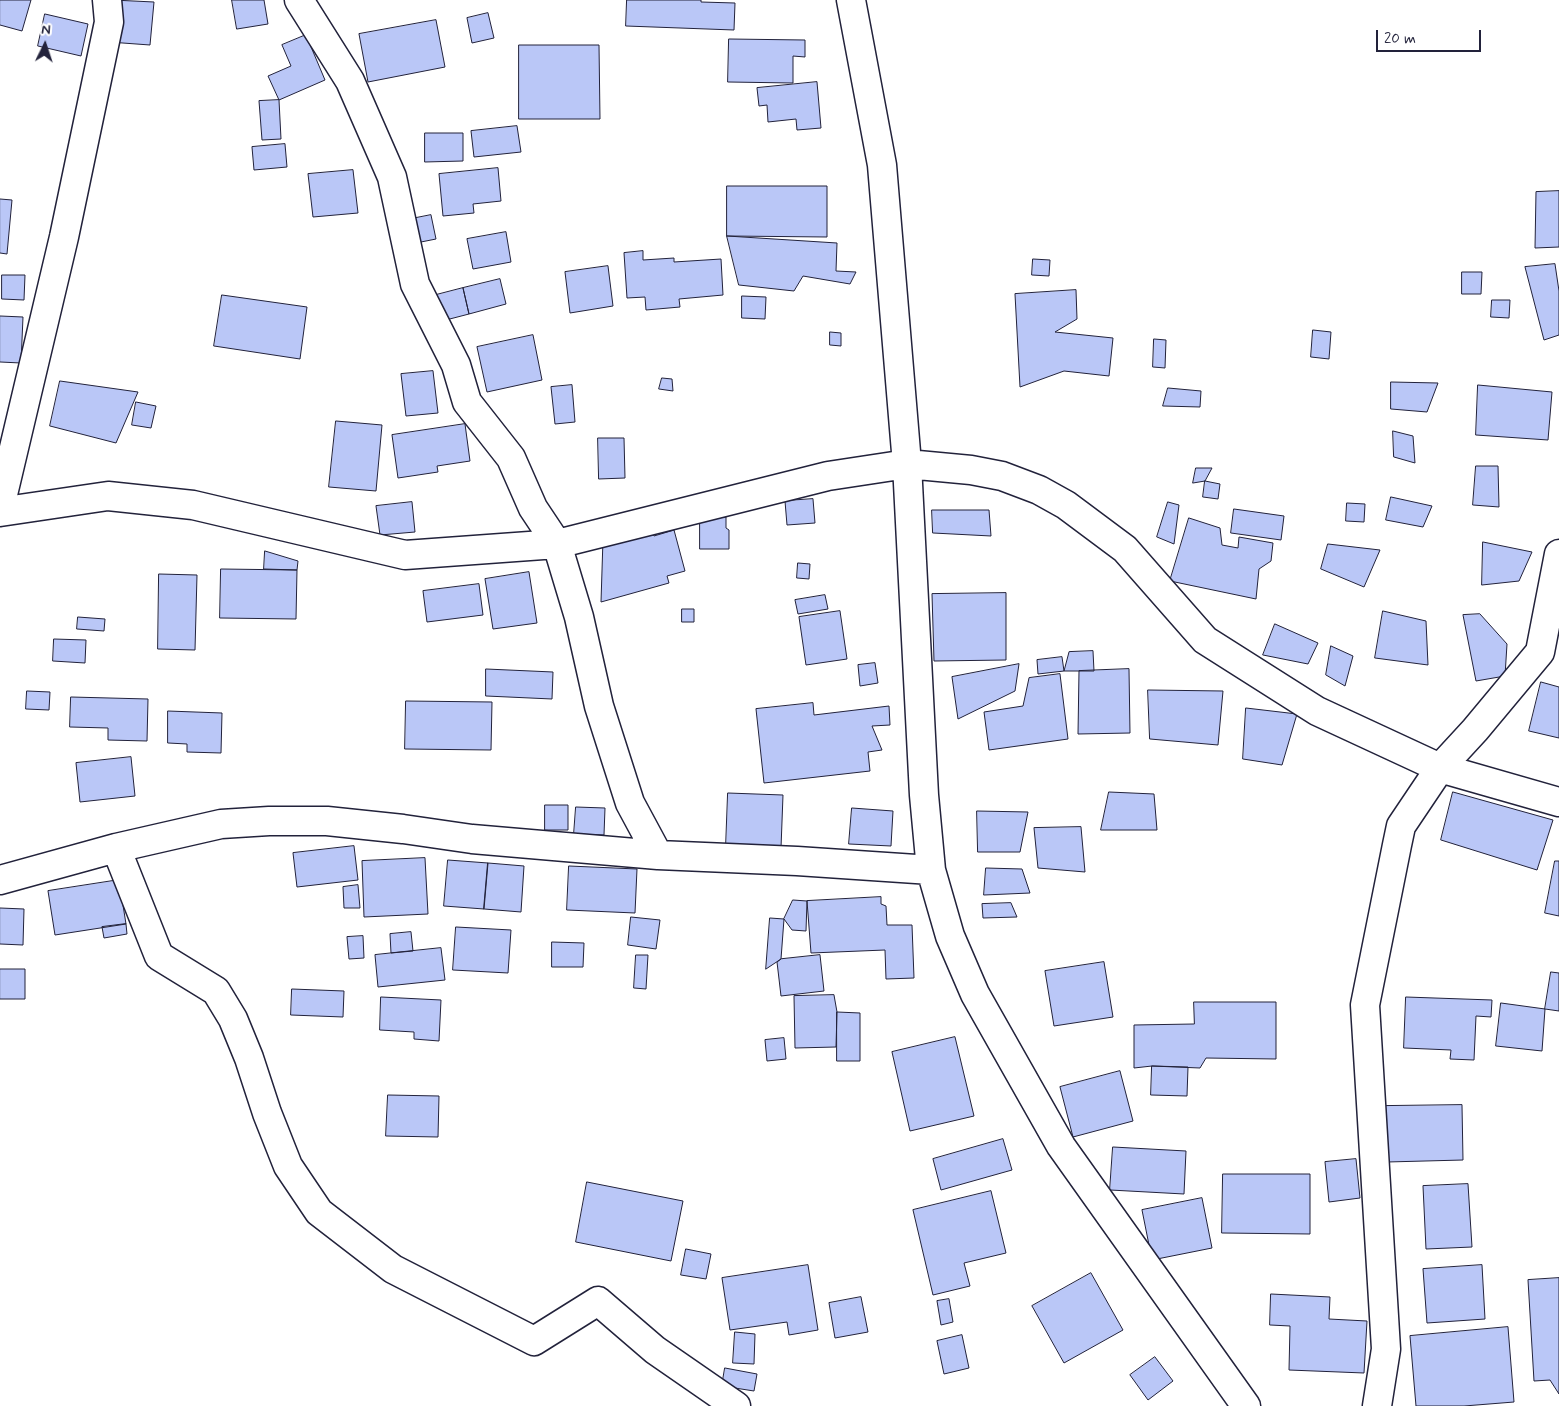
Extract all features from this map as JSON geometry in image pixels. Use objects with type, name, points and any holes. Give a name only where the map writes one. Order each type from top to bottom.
[{"type":"street","points":[[0,506],[64,237],[109,22],[107,0]]},
{"type":"street","points":[[299,0],[350,81],[392,177],[415,284],[456,365],[467,402],[511,458],[533,508],[557,544],[579,617],[599,706],[630,803],[658,855]]},
{"type":"street","points":[[851,0],[882,165],[907,464],[924,795],[931,870],[950,936],[975,994],[1061,1146],[1246,1406]]},
{"type":"street","points":[[0,512],[108,496],[193,505],[405,555],[557,544],[828,476],[907,464],[971,470],[1002,476],[1039,490],[1066,505],[1125,549],[1205,640],[1317,711],[1440,768],[1559,802]]},
{"type":"street","points":[[1377,1406],[1386,1349],[1366,1005],[1401,826],[1440,768],[1475,730],[1540,652],[1559,554]]},
{"type":"street","points":[[0,880],[116,848],[221,824],[269,821],[327,821],[403,828],[472,839],[658,855],[797,861],[931,870]]},
{"type":"street","points":[[116,848],[159,956],[216,991],[233,1019],[250,1058],[267,1112],[288,1166],[319,1212],[393,1269],[534,1341],[598,1301],[655,1350],[736,1406]]},
{"type":"building","points":[[0,0],[31,0],[22,31],[0,25]]},
{"type":"building","points":[[113,0],[154,2],[150,45],[109,42]]},
{"type":"building","points":[[232,0],[264,0],[268,24],[237,29]]},
{"type":"building","points":[[627,0],[701,0],[701,2],[735,3],[734,30],[626,26]]},
{"type":"building","points":[[488,13],[494,38],[472,43],[467,18]]},
{"type":"building","points":[[45,14],[88,24],[81,56],[38,46]]},
{"type":"building","points":[[436,20],[445,67],[368,82],[359,34]]},
{"type":"building","points":[[306,35],[325,80],[279,100],[268,76],[291,66],[282,45]]},
{"type":"building","points":[[729,39],[805,40],[805,57],[793,56],[793,83],[728,82]]},
{"type":"building","points":[[519,45],[599,45],[600,119],[519,119]]},
{"type":"building","points":[[817,82],[821,128],[797,130],[796,119],[768,122],[767,105],[759,106],[757,88]]},
{"type":"building","points":[[279,100],[281,139],[262,140],[259,101]]},
{"type":"building","points":[[517,126],[521,152],[474,157],[471,131]]},
{"type":"building","points":[[425,133],[463,133],[463,161],[425,162]]},
{"type":"building","points":[[285,144],[287,167],[254,170],[252,147]]},
{"type":"building","points":[[498,168],[501,201],[473,204],[474,213],[443,216],[439,174]]},
{"type":"building","points":[[353,170],[358,213],[313,217],[308,174]]},
{"type":"building","points":[[727,186],[827,186],[827,237],[727,236]]},
{"type":"building","points":[[1559,191],[1559,247],[1535,248],[1536,192]]},
{"type":"building","points":[[0,199],[12,200],[7,254],[0,253]]},
{"type":"building","points":[[431,215],[436,239],[416,243],[411,219]]},
{"type":"building","points":[[506,232],[511,262],[473,269],[467,239]]},
{"type":"building","points":[[727,236],[837,243],[836,271],[856,272],[850,284],[803,276],[794,291],[739,285]]},
{"type":"building","points":[[643,251],[643,260],[674,258],[674,262],[721,259],[723,295],[679,299],[680,307],[646,310],[645,297],[627,298],[624,253]]},
{"type":"building","points":[[1033,259],[1050,260],[1049,276],[1032,275]]},
{"type":"building","points":[[1555,264],[1559,291],[1559,335],[1544,340],[1525,267]]},
{"type":"building","points":[[608,266],[613,306],[570,313],[565,272]]},
{"type":"building","points":[[1462,272],[1482,272],[1481,294],[1462,294]]},
{"type":"building","points":[[2,275],[25,275],[24,300],[2,299]]},
{"type":"building","points":[[500,279],[506,304],[469,314],[463,288]]},
{"type":"building","points":[[463,288],[469,314],[442,321],[436,295]]},
{"type":"building","points":[[1076,290],[1077,319],[1055,332],[1113,338],[1109,376],[1064,371],[1020,387],[1015,294]]},
{"type":"building","points":[[222,295],[307,307],[300,359],[214,346]]},
{"type":"building","points":[[742,296],[766,297],[765,319],[742,318]]},
{"type":"building","points":[[1492,300],[1510,300],[1509,318],[1491,317]]},
{"type":"building","points":[[0,316],[23,317],[21,363],[0,362]]},
{"type":"building","points":[[1313,330],[1331,332],[1329,359],[1311,357]]},
{"type":"building","points":[[830,332],[841,333],[841,346],[830,345]]},
{"type":"building","points":[[533,335],[542,380],[487,392],[477,347]]},
{"type":"building","points":[[1154,339],[1166,340],[1165,368],[1153,367]]},
{"type":"building","points":[[433,371],[438,413],[406,416],[401,374]]},
{"type":"building","points":[[662,378],[672,379],[673,391],[659,389]]},
{"type":"building","points":[[60,381],[138,392],[116,443],[50,426]]},
{"type":"building","points":[[1391,382],[1438,383],[1427,412],[1391,409]]},
{"type":"building","points":[[572,385],[575,422],[555,424],[551,387]]},
{"type":"building","points":[[1478,385],[1552,392],[1548,440],[1476,435]]},
{"type":"building","points":[[1168,388],[1201,391],[1200,407],[1163,406]]},
{"type":"building","points":[[136,402],[156,406],[151,428],[132,425]]},
{"type":"building","points":[[336,421],[382,425],[376,491],[329,487]]},
{"type":"building","points":[[465,424],[470,461],[437,466],[438,472],[398,478],[392,435]]},
{"type":"building","points":[[1393,431],[1413,436],[1415,463],[1394,457]]},
{"type":"building","points":[[598,438],[624,438],[625,478],[599,479]]},
{"type":"building","points":[[1476,466],[1498,466],[1499,507],[1473,505]]},
{"type":"building","points":[[1196,468],[1212,468],[1205,481],[1193,483]]},
{"type":"building","points":[[1205,481],[1220,484],[1218,499],[1203,497]]},
{"type":"building","points":[[1391,497],[1432,506],[1423,527],[1386,520]]},
{"type":"building","points":[[813,499],[815,523],[787,525],[785,501]]},
{"type":"building","points":[[412,502],[415,532],[380,535],[376,506]]},
{"type":"building","points":[[1168,502],[1179,505],[1174,544],[1157,537]]},
{"type":"building","points":[[1347,503],[1365,504],[1364,522],[1346,521]]},
{"type":"building","points":[[1234,509],[1284,516],[1281,540],[1231,533]]},
{"type":"building","points":[[932,510],[989,510],[991,536],[933,533]]},
{"type":"building","points":[[700,517],[726,517],[726,528],[729,530],[729,549],[700,549]]},
{"type":"building","points":[[1189,518],[1220,528],[1222,545],[1238,548],[1239,537],[1273,543],[1271,561],[1259,569],[1256,599],[1170,581]]},
{"type":"building","points":[[649,527],[654,536],[674,530],[685,571],[667,576],[669,583],[601,602],[603,539]]},
{"type":"building","points":[[1483,542],[1532,552],[1519,581],[1482,585]]},
{"type":"building","points":[[1328,544],[1380,550],[1364,587],[1321,569]]},
{"type":"building","points":[[265,551],[298,561],[297,570],[264,569]]},
{"type":"building","points":[[798,563],[810,564],[809,579],[797,578]]},
{"type":"building","points":[[221,569],[297,570],[296,619],[220,618]]},
{"type":"building","points":[[529,572],[537,623],[493,629],[485,579]]},
{"type":"building","points":[[159,574],[197,575],[195,650],[158,649]]},
{"type":"building","points":[[479,584],[483,615],[427,622],[423,591]]},
{"type":"building","points":[[1006,593],[1006,660],[934,661],[932,594]]},
{"type":"building","points":[[825,595],[828,609],[798,614],[795,600]]},
{"type":"building","points":[[682,609],[694,609],[694,622],[682,622]]},
{"type":"building","points":[[840,611],[847,659],[806,665],[799,617]]},
{"type":"building","points":[[1383,611],[1426,621],[1428,665],[1375,658]]},
{"type":"building","points":[[1480,614],[1507,644],[1505,676],[1476,681],[1463,615]]},
{"type":"building","points":[[78,617],[105,619],[104,631],[77,629]]},
{"type":"building","points":[[1275,624],[1318,643],[1308,664],[1263,655]]},
{"type":"building","points":[[54,639],[86,640],[85,663],[53,661]]},
{"type":"building","points":[[1331,646],[1353,656],[1345,686],[1326,675]]},
{"type":"building","points":[[1093,651],[1094,671],[1064,671],[1069,652]]},
{"type":"building","points":[[1062,657],[1064,671],[1038,674],[1037,660]]},
{"type":"building","points":[[875,663],[878,683],[860,686],[858,665]]},
{"type":"building","points":[[1019,664],[1015,691],[958,719],[952,677]]},
{"type":"building","points":[[486,669],[553,672],[552,699],[486,696]]},
{"type":"building","points":[[1129,669],[1130,733],[1078,734],[1079,671]]},
{"type":"building","points":[[1060,674],[1068,739],[989,750],[984,712],[1023,706],[1029,678]]},
{"type":"building","points":[[1541,682],[1559,687],[1559,738],[1529,731]]},
{"type":"building","points":[[1148,690],[1223,691],[1218,745],[1150,739]]},
{"type":"building","points":[[27,691],[50,692],[49,710],[26,709]]},
{"type":"building","points":[[71,697],[148,699],[147,741],[108,740],[108,728],[70,727]]},
{"type":"building","points":[[406,701],[492,702],[491,750],[405,749]]},
{"type":"building","points":[[813,703],[814,715],[889,706],[890,725],[872,726],[882,750],[868,752],[870,771],[764,783],[756,709]]},
{"type":"building","points":[[1246,708],[1297,714],[1282,765],[1243,759]]},
{"type":"building","points":[[168,711],[222,713],[221,753],[187,752],[187,744],[168,743]]},
{"type":"building","points":[[131,757],[135,796],[80,802],[76,763]]},
{"type":"building","points":[[1109,792],[1154,794],[1157,830],[1101,830]]},
{"type":"building","points":[[1453,792],[1553,820],[1537,870],[1441,840]]},
{"type":"building","points":[[728,793],[783,795],[781,848],[726,846]]},
{"type":"building","points":[[545,805],[568,805],[568,830],[545,830]]},
{"type":"building","points":[[576,807],[605,808],[604,835],[574,834]]},
{"type":"building","points":[[852,808],[893,811],[891,846],[849,844]]},
{"type":"building","points":[[977,811],[1028,812],[1020,852],[978,852]]},
{"type":"building","points":[[1081,827],[1085,872],[1038,868],[1034,828]]},
{"type":"building","points":[[354,846],[358,880],[297,887],[293,853]]},
{"type":"building","points":[[425,858],[428,914],[364,917],[362,861]]},
{"type":"building","points":[[448,860],[488,863],[484,909],[444,906]]},
{"type":"building","points":[[1555,861],[1559,861],[1559,916],[1545,913]]},
{"type":"building","points":[[488,863],[524,866],[521,912],[484,909]]},
{"type":"building","points":[[569,866],[637,869],[635,913],[567,910]]},
{"type":"building","points":[[986,868],[1022,869],[1030,893],[984,895]]},
{"type":"building","points":[[119,880],[126,924],[55,935],[48,891]]},
{"type":"building","points":[[358,885],[360,908],[344,908],[343,887]]},
{"type":"building","points":[[881,897],[881,904],[886,906],[887,925],[912,925],[914,978],[886,979],[885,950],[811,953],[807,901]]},
{"type":"building","points":[[793,900],[807,901],[806,931],[792,930],[784,919]]},
{"type":"building","points":[[1011,903],[1017,917],[983,918],[982,904]]},
{"type":"building","points":[[0,908],[24,909],[23,945],[0,944]]},
{"type":"building","points":[[631,917],[660,920],[656,949],[628,945]]},
{"type":"building","points":[[770,918],[784,919],[781,959],[766,969]]},
{"type":"building","points":[[126,924],[127,934],[104,938],[102,927]]},
{"type":"building","points":[[456,927],[511,930],[508,973],[453,970]]},
{"type":"building","points":[[411,932],[413,951],[391,953],[390,934]]},
{"type":"building","points":[[363,936],[364,958],[349,959],[347,937]]},
{"type":"building","points":[[552,942],[584,943],[583,967],[552,967]]},
{"type":"building","points":[[441,948],[445,980],[378,987],[375,955]]},
{"type":"building","points":[[636,955],[648,955],[646,989],[634,988]]},
{"type":"building","points":[[820,955],[824,991],[781,996],[777,962],[781,959]]},
{"type":"building","points":[[1104,962],[1113,1017],[1054,1026],[1045,971]]},
{"type":"building","points":[[0,969],[25,969],[25,999],[0,999]]},
{"type":"building","points":[[1551,972],[1559,973],[1559,1011],[1545,1009]]},
{"type":"building","points":[[292,989],[344,991],[343,1017],[291,1015]]},
{"type":"building","points":[[834,995],[837,1012],[836,1047],[795,1048],[794,996]]},
{"type":"building","points":[[381,997],[441,1000],[439,1041],[414,1039],[414,1032],[380,1030]]},
{"type":"building","points":[[1406,997],[1492,1000],[1491,1017],[1476,1016],[1474,1060],[1450,1059],[1451,1050],[1404,1048]]},
{"type":"building","points":[[1194,1002],[1276,1002],[1276,1059],[1206,1058],[1200,1068],[1152,1066],[1134,1068],[1134,1025],[1194,1024]]},
{"type":"building","points":[[1501,1003],[1545,1009],[1542,1051],[1496,1046]]},
{"type":"building","points":[[837,1012],[860,1013],[860,1061],[837,1061]]},
{"type":"building","points":[[955,1037],[974,1116],[910,1131],[892,1052]]},
{"type":"building","points":[[784,1038],[786,1059],[767,1061],[765,1040]]},
{"type":"building","points":[[1152,1066],[1188,1067],[1187,1096],[1151,1095]]},
{"type":"building","points":[[1120,1071],[1133,1121],[1073,1137],[1060,1087]]},
{"type":"building","points":[[388,1095],[439,1096],[438,1137],[386,1136]]},
{"type":"building","points":[[1462,1105],[1463,1160],[1387,1162],[1385,1106]]},
{"type":"building","points":[[1003,1139],[1012,1170],[941,1190],[933,1159]]},
{"type":"building","points":[[1113,1147],[1186,1151],[1184,1194],[1110,1190]]},
{"type":"building","points":[[1356,1159],[1360,1198],[1329,1202],[1325,1162]]},
{"type":"building","points":[[1223,1174],[1310,1174],[1310,1234],[1222,1233]]},
{"type":"building","points":[[587,1182],[683,1201],[671,1261],[576,1242]]},
{"type":"building","points":[[1468,1184],[1472,1247],[1426,1249],[1423,1186]]},
{"type":"building","points":[[991,1191],[1006,1253],[964,1263],[970,1286],[933,1295],[913,1210]]},
{"type":"building","points":[[1202,1198],[1212,1248],[1152,1260],[1142,1210]]},
{"type":"building","points":[[686,1249],[711,1254],[706,1279],[681,1275]]},
{"type":"building","points":[[808,1265],[818,1330],[789,1335],[787,1322],[730,1330],[722,1278]]},
{"type":"building","points":[[1482,1265],[1485,1319],[1427,1323],[1423,1269]]},
{"type":"building","points":[[1091,1273],[1123,1330],[1064,1363],[1032,1306]]},
{"type":"building","points":[[1559,1278],[1559,1394],[1550,1380],[1534,1381],[1528,1280]]},
{"type":"building","points":[[1271,1294],[1330,1297],[1329,1319],[1367,1321],[1364,1373],[1289,1370],[1290,1326],[1270,1325]]},
{"type":"building","points":[[861,1297],[868,1332],[835,1338],[829,1303]]},
{"type":"building","points":[[949,1299],[953,1322],[941,1325],[937,1301]]},
{"type":"building","points":[[1508,1327],[1514,1402],[1464,1406],[1416,1406],[1410,1336]]},
{"type":"building","points":[[735,1332],[755,1334],[754,1364],[733,1363]]},
{"type":"building","points":[[962,1335],[969,1368],[944,1374],[937,1341]]},
{"type":"building","points":[[1155,1357],[1173,1381],[1148,1400],[1130,1375]]},
{"type":"building","points":[[725,1368],[757,1374],[754,1391],[722,1386]]}]
